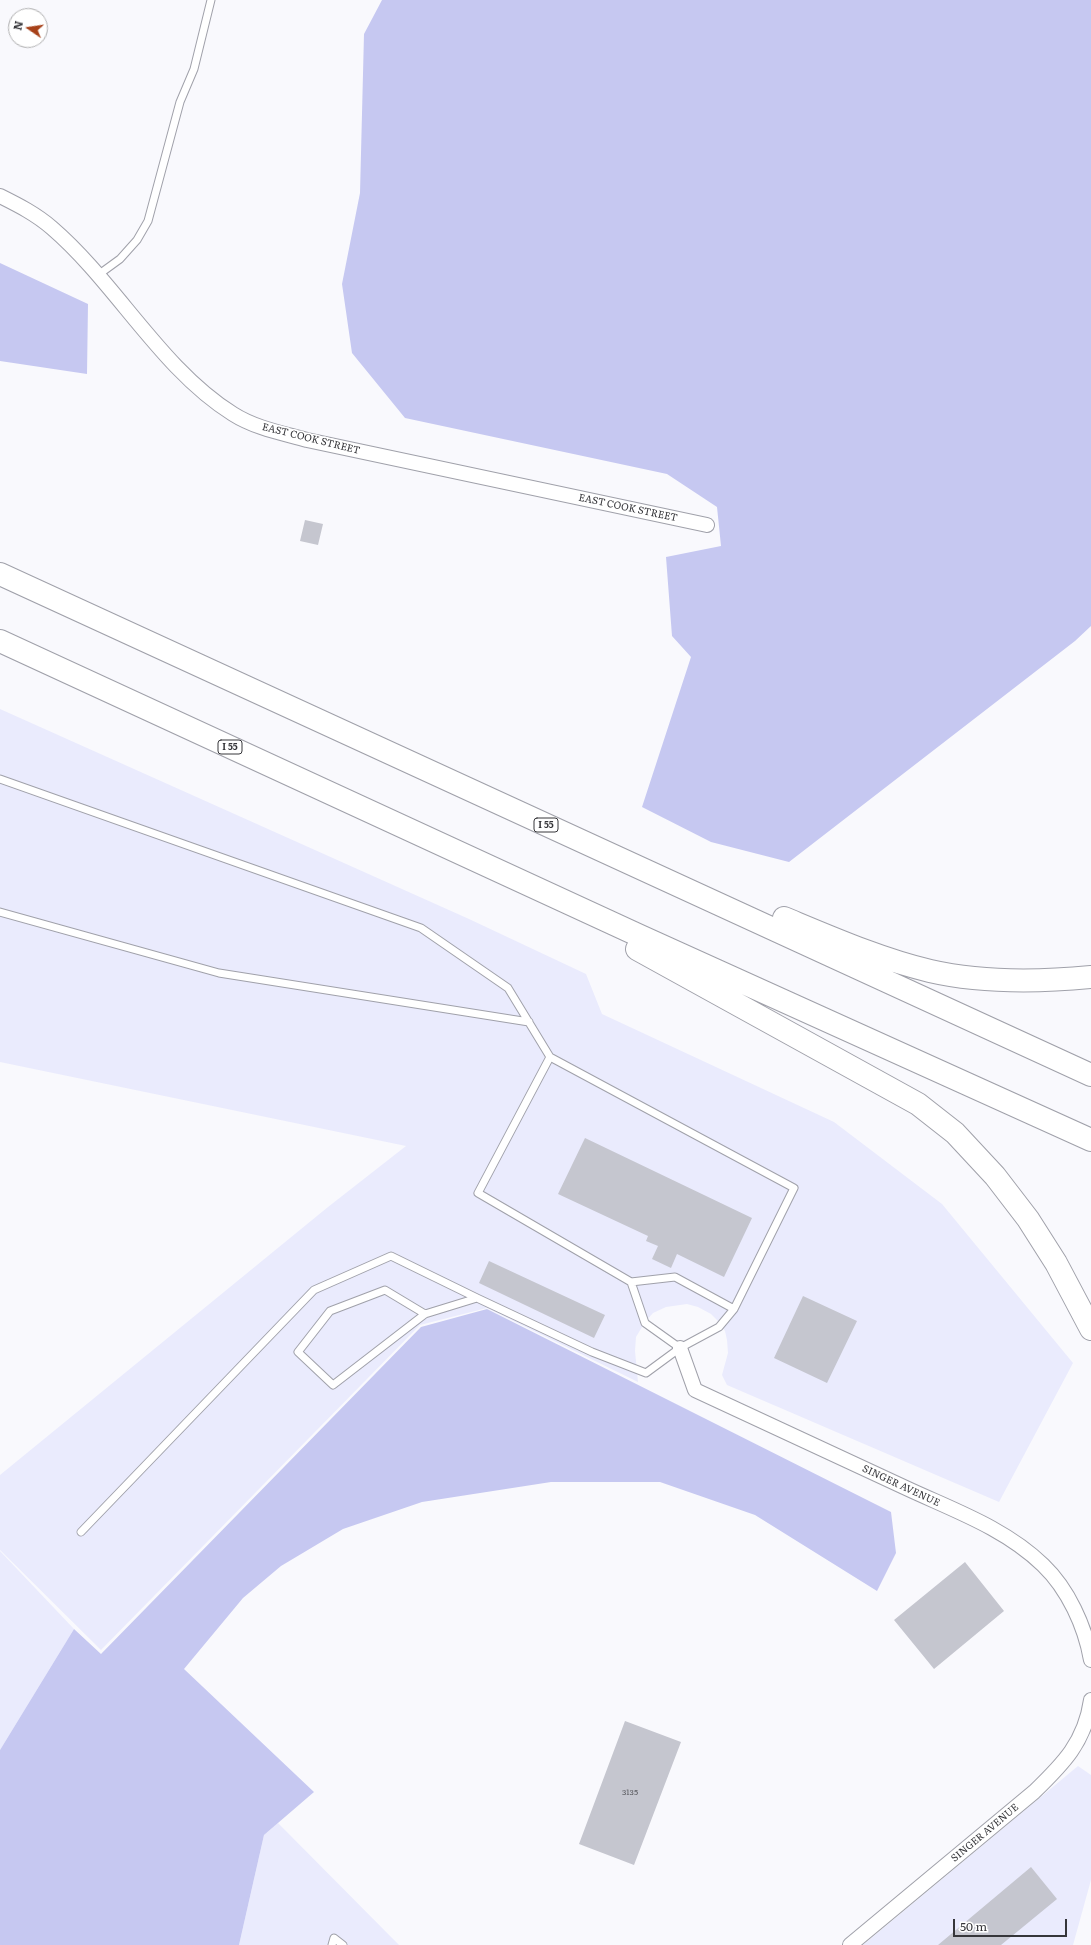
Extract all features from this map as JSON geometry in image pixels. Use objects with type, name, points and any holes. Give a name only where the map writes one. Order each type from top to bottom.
[{"type":"highway","name":"I 55","points":[[0,574],[1091,1075]]},
{"type":"highway","name":"I 55","points":[[0,641],[1091,1140]]},
{"type":"highway","points":[[460,852],[918,1104],[955,1133],[995,1176],[1028,1219],[1056,1263],[1091,1329]]},
{"type":"highway","points":[[619,858],[743,900],[837,940],[891,960],[930,971],[961,977],[1022,980],[1091,977]]},
{"type":"street","name":"EAST COOK STREET","points":[[0,196],[27,209],[52,228],[98,275],[194,384],[234,415],[256,425],[307,440],[706,525]]},
{"type":"street","name":"SINGER AVENUE","points":[[680,1348],[695,1390],[974,1520],[1019,1545],[1044,1566],[1070,1601],[1088,1640],[1091,1660]]},
{"type":"street","name":"SINGER AVENUE","points":[[850,1945],[1034,1792],[1052,1775],[1072,1752],[1083,1732],[1091,1700]]},
{"type":"lane","points":[[98,275],[120,259],[137,240],[148,221],[180,102],[194,69],[211,0]]},
{"type":"lane","points":[[0,780],[421,928],[508,988],[550,1057],[794,1188],[734,1309],[719,1327],[680,1348],[646,1373],[592,1352],[391,1256],[314,1290],[81,1532]]},
{"type":"lane","points":[[0,912],[219,973],[529,1022]]},
{"type":"lane","points":[[550,1057],[478,1193],[631,1282],[675,1277],[734,1309]]},
{"type":"lane","points":[[631,1282],[645,1323],[680,1348]]},
{"type":"lane","points":[[425,1314],[385,1290],[330,1311],[298,1352],[333,1385],[425,1314],[477,1298]]},
{"type":"lane","points":[[332,1945],[334,1938],[343,1945]]},
{"type":"shaded area","points":[[382,0],[1091,0],[1091,626],[1075,641],[789,862],[711,842],[642,807],[691,657],[672,636],[666,557],[721,546],[717,507],[667,474],[405,418],[352,353],[342,284],[360,193],[364,34]]},
{"type":"shaded area","points":[[0,263],[88,304],[87,374],[0,361]]},
{"type":"shaded area","points":[[0,709],[469,919],[586,974],[602,1014],[834,1122],[942,1204],[1073,1363],[999,1502],[727,1385],[722,1375],[728,1353],[725,1331],[711,1314],[698,1307],[687,1304],[666,1307],[653,1313],[645,1322],[636,1337],[635,1351],[638,1382],[487,1308],[420,1325],[101,1650],[0,1550],[0,1475],[328,1207],[406,1146],[0,1062]]},
{"type":"shaded area","points":[[487,1309],[891,1512],[896,1553],[877,1591],[755,1515],[660,1482],[551,1482],[422,1502],[343,1529],[281,1566],[243,1598],[184,1669],[314,1792],[264,1835],[239,1945],[0,1945],[0,1750],[74,1629],[101,1654],[421,1327]]},
{"type":"shaded area","points":[[0,1551],[74,1629],[0,1750]]},
{"type":"shaded area","points":[[1078,1766],[1091,1775],[1091,1880],[1073,1945],[863,1945]]},
{"type":"shaded area","points":[[278,1823],[399,1945],[239,1945],[264,1835]]},
{"type":"building","points":[[305,520],[323,524],[318,545],[300,541]]},
{"type":"building","points":[[585,1138],[752,1218],[724,1277],[677,1254],[671,1268],[652,1259],[658,1246],[646,1241],[648,1236],[558,1194]]},
{"type":"building","points":[[489,1261],[605,1315],[594,1338],[479,1283]]},
{"type":"building","points":[[803,1296],[857,1321],[827,1383],[774,1358]]},
{"type":"building","points":[[965,1562],[1004,1611],[934,1669],[894,1620]]},
{"type":"building","points":[[625,1721],[681,1742],[634,1865],[579,1844]]},
{"type":"building","points":[[1031,1867],[1057,1899],[1001,1945],[938,1945]]}]
